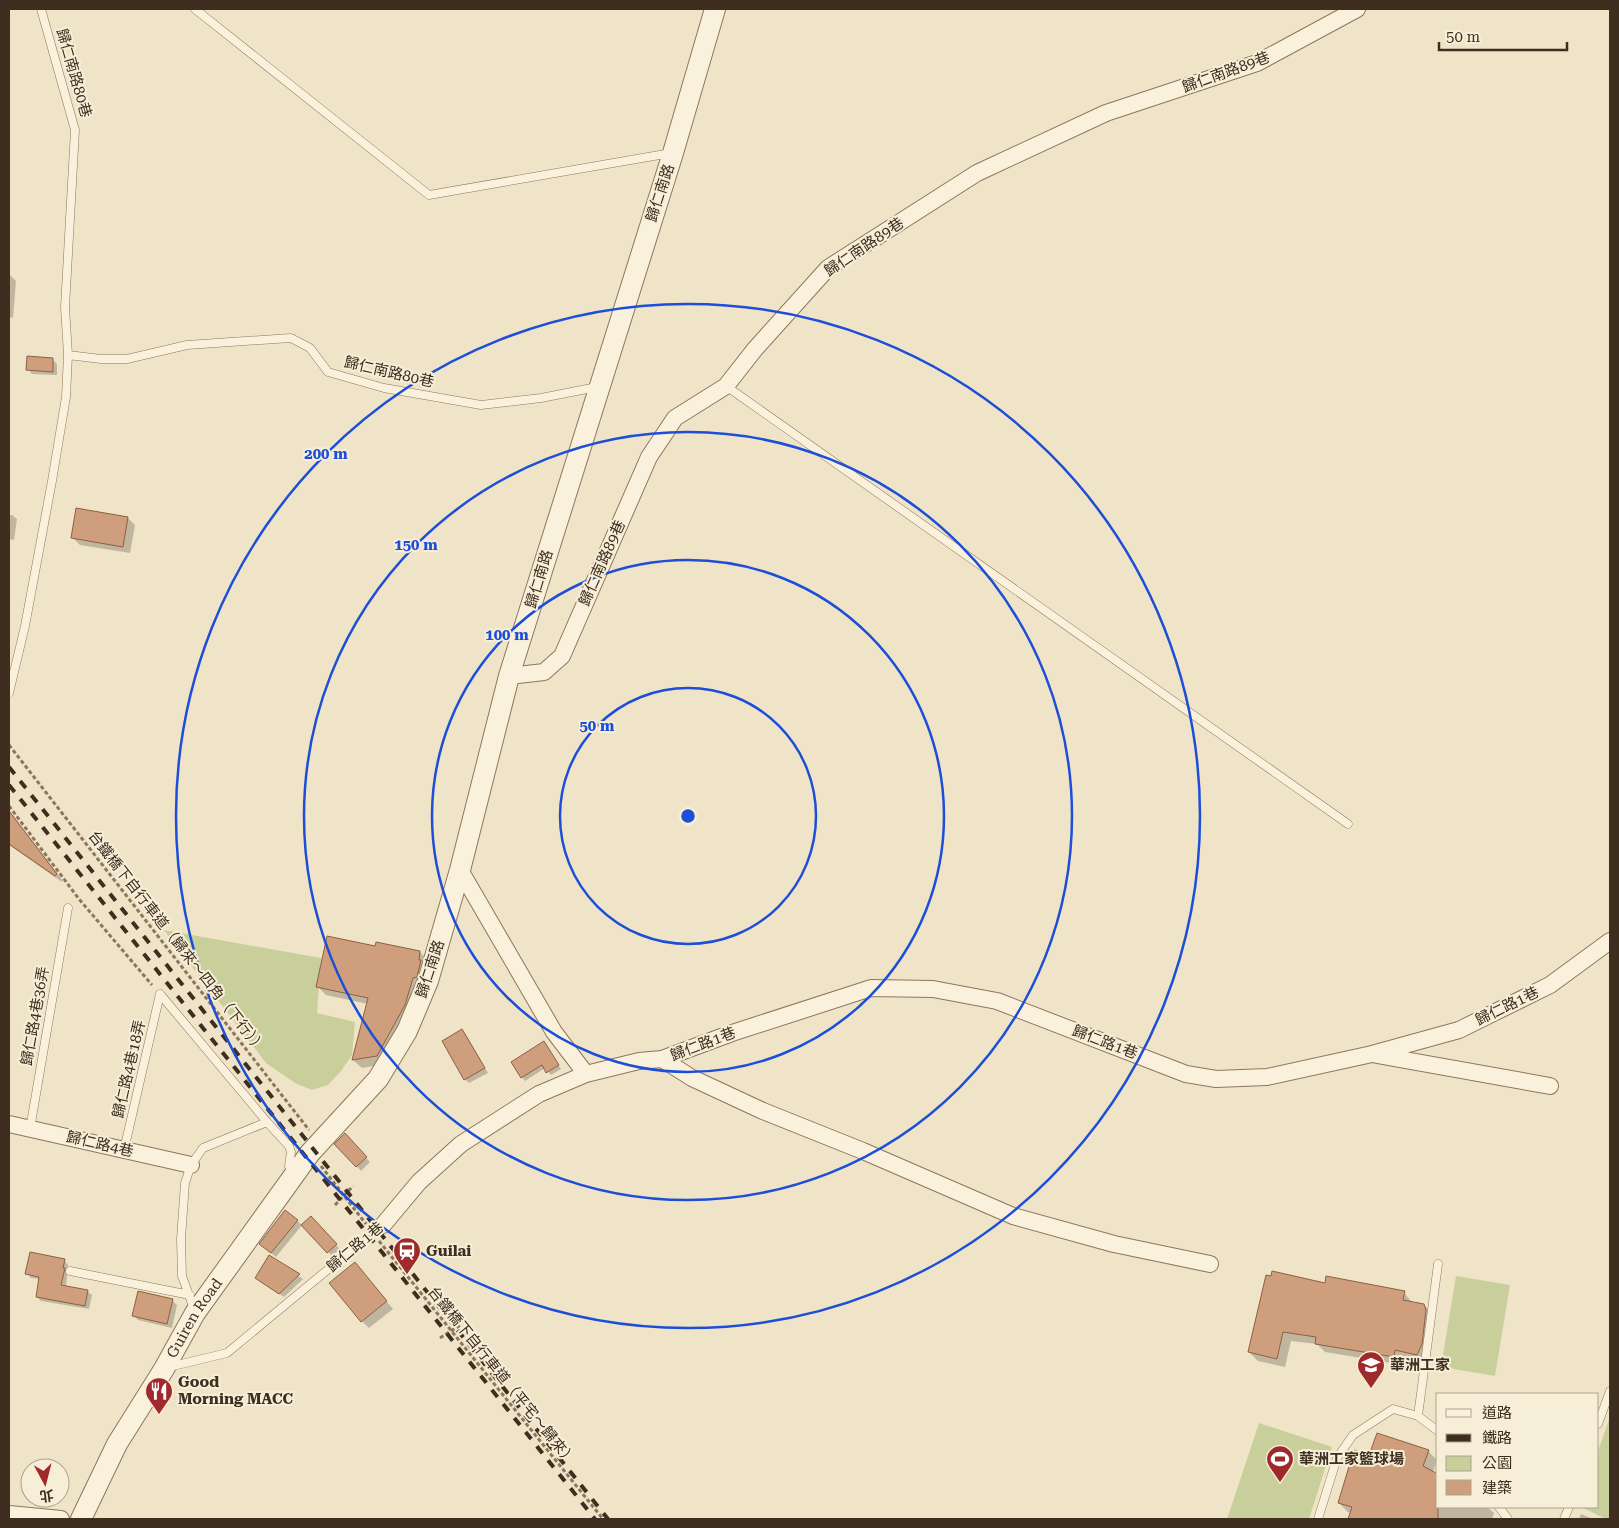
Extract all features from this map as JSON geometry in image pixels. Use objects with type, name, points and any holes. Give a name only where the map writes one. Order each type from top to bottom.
[{"type":"street","name":"歸仁南路","points":[[315,1148],[378,1079],[407,1031],[428,981],[460,870],[509,676],[673,153],[715,9]]},
{"type":"street","name":"歸仁南路89巷","points":[[509,676],[544,672],[562,656],[649,457],[675,418],[726,386],[755,349],[828,268],[977,173],[1106,113],[1257,64],[1357,9]]},
{"type":"street","points":[[460,870],[554,1032],[586,1074]]},
{"type":"street","name":"歸仁路1巷","points":[[378,1229],[419,1182],[461,1144],[539,1094],[586,1074],[639,1061],[662,1060],[732,1033],[872,988],[933,988],[997,1001],[1186,1074],[1216,1080],[1267,1077],[1372,1054],[1459,1030],[1550,985],[1610,941]]},
{"type":"street","points":[[1372,1054],[1550,1086]]},
{"type":"street","points":[[662,1060],[692,1078],[763,1111],[863,1151],[1012,1216],[1114,1244],[1210,1264]]},
{"type":"street","name":"歸仁路4巷","points":[[9,1124],[191,1164]]},
{"type":"street","name":"Guiren Road","points":[[82,1519],[117,1444],[164,1369],[192,1304],[315,1148]]},
{"type":"street","points":[[9,1514],[61,1519]]},
{"type":"lane","name":"歸仁南路80巷","points":[[9,692],[25,626],[52,481],[66,397],[68,355],[65,307],[76,130],[41,9]]},
{"type":"lane","points":[[195,9],[429,196],[673,153]]},
{"type":"lane","name":"歸仁南路80巷","points":[[68,355],[101,359],[127,359],[187,345],[291,338],[310,348],[328,372],[384,388],[481,405],[541,398],[599,387]]},
{"type":"lane","points":[[726,386],[1348,824]]},
{"type":"lane","name":"歸仁路4巷36弄","points":[[30,1129],[68,908]]},
{"type":"lane","points":[[160,994],[266,1122],[289,1146],[291,1152],[289,1162],[293,1176]]},
{"type":"lane","name":"歸仁路4巷18弄","points":[[124,1150],[160,994]]},
{"type":"lane","points":[[192,1304],[182,1276],[181,1239],[185,1183],[191,1164],[203,1148],[266,1122]]},
{"type":"lane","name":"歸仁路1巷","points":[[164,1369],[227,1353],[378,1229]]},
{"type":"lane","points":[[1418,1416],[1438,1264]]},
{"type":"lane","points":[[70,1271],[192,1304]]},
{"type":"lane","points":[[1599,1421],[1610,1391]]},
{"type":"lane","points":[[1318,1519],[1337,1458],[1353,1435],[1393,1409],[1418,1416],[1436,1430]]},
{"type":"lane","points":[[1500,1508],[1508,1519]]},
{"type":"path","name":"台鐵橋下自行車道（歸來～四角（下行））","points":[[9,745],[315,1148]]},
{"type":"path","points":[[9,806],[79,899],[160,994]]},
{"type":"path","name":"台鐵橋下自行車道（平宅～歸來）","points":[[315,1148],[344,1196],[378,1229],[451,1331],[602,1519]]},
{"type":"path","points":[[335,1205],[353,1186]]},
{"type":"path","points":[[440,1338],[462,1324]]},
{"type":"green space","points":[[164,930],[321,958],[317,1013],[355,1022],[352,1055],[341,1071],[328,1085],[312,1090],[295,1083],[266,1063]]},
{"type":"green space","points":[[1456,1276],[1510,1285],[1495,1376],[1441,1367]]},
{"type":"green space","points":[[1610,1417],[1610,1519],[1606,1519],[1583,1508],[1599,1508],[1599,1448]]},
{"type":"green space","name":"華洲工家籃球場","points":[[1259,1423],[1332,1447],[1309,1519],[1227,1519]]},
{"type":"building","points":[[27,356],[53,358],[53,372],[26,370]]},
{"type":"building","points":[[76,508],[128,517],[123,547],[71,538]]},
{"type":"building","points":[[9,811],[57,874],[55,876],[9,844]]},
{"type":"building","points":[[327,936],[375,946],[376,942],[420,951],[419,960],[421,960],[417,977],[413,978],[405,1005],[377,1056],[352,1060],[368,998],[316,987]]},
{"type":"building","points":[[462,1029],[485,1068],[464,1080],[442,1041]]},
{"type":"building","points":[[544,1041],[559,1065],[546,1073],[542,1065],[521,1078],[511,1062]]},
{"type":"building","points":[[345,1133],[367,1157],[356,1167],[334,1144]]},
{"type":"building","points":[[285,1210],[298,1220],[271,1253],[259,1244]]},
{"type":"building","points":[[311,1216],[337,1244],[327,1253],[301,1225]]},
{"type":"building","points":[[30,1252],[65,1259],[61,1285],[88,1290],[85,1306],[36,1297],[39,1277],[25,1274]]},
{"type":"building","points":[[269,1255],[300,1274],[279,1294],[255,1278]]},
{"type":"building","points":[[355,1262],[387,1301],[361,1322],[329,1283]]},
{"type":"building","points":[[1272,1271],[1325,1283],[1326,1276],[1405,1291],[1403,1300],[1424,1304],[1426,1310],[1422,1344],[1417,1355],[1395,1350],[1394,1357],[1315,1344],[1316,1337],[1283,1332],[1277,1359],[1248,1352],[1266,1275],[1271,1276]]},
{"type":"building","points":[[138,1291],[173,1299],[167,1324],[132,1316]]},
{"type":"building","points":[[1377,1433],[1429,1450],[1423,1466],[1436,1473],[1436,1508],[1438,1508],[1438,1519],[1348,1519],[1352,1507],[1338,1503],[1354,1450],[1369,1455]]},
{"type":"railway","points":[[9,767],[608,1519]]},
{"type":"railway","points":[[9,785],[595,1519]]},
{"type":"place","name":"Guilai","points":[[407,1275]]},
{"type":"place","name":"華洲工家","points":[[1371,1389]]},
{"type":"place","name":"Good Morning MACC","points":[[159,1415]]},
{"type":"place","name":"華洲工家籃球場","points":[[1280,1483]]}]
